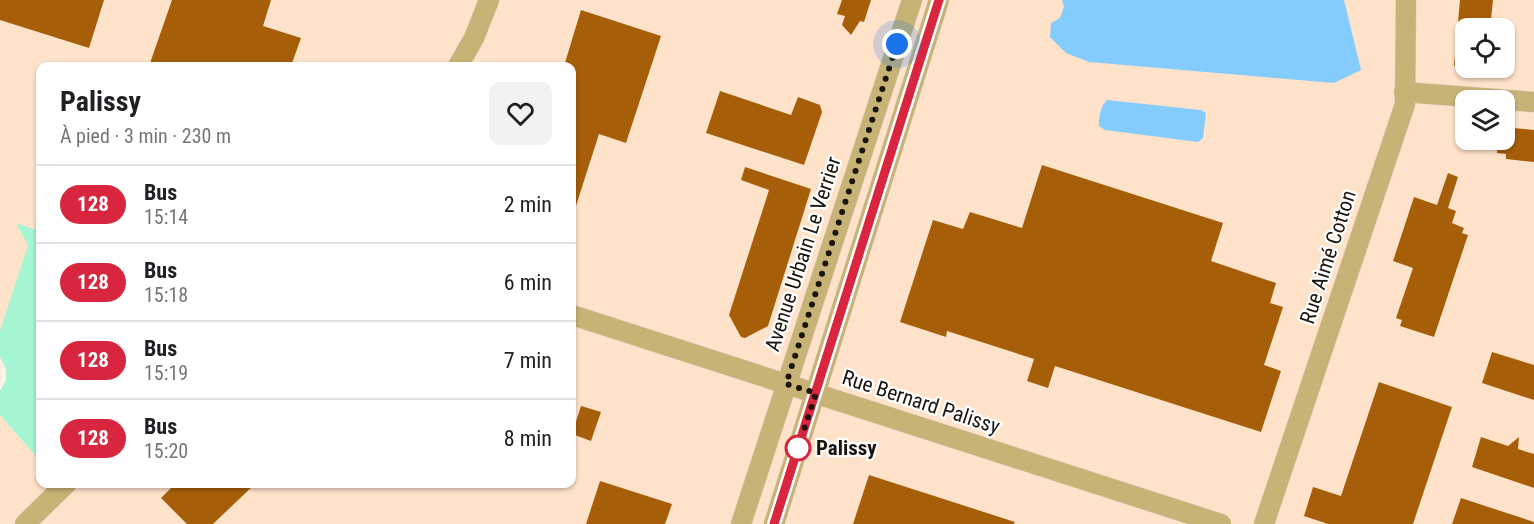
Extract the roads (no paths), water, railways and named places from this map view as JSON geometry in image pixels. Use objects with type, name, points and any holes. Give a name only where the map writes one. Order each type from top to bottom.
[{"type":"street","points":[[460,62],[474,38],[489,0]]},
{"type":"street","name":"Avenue Urbain Le Verrier","points":[[741,524],[912,0]]},
{"type":"street","points":[[774,524],[939,0]]},
{"type":"street","name":"Rue Aimé Cotton","points":[[1264,524],[1405,104],[1406,0]]},
{"type":"street","points":[[1404,92],[1534,102]]},
{"type":"street","name":"Rue Bernard Palissy","points":[[576,316],[1221,524]]},
{"type":"street","points":[[25,524],[62,488]]},
{"type":"water","points":[[1062,0],[1344,0],[1361,70],[1334,83],[1089,62],[1066,53],[1050,37],[1051,23],[1060,18],[1064,7]]},
{"type":"water","points":[[1107,100],[1201,110],[1206,113],[1203,138],[1198,142],[1105,130],[1099,126],[1099,119],[1101,109]]},
{"type":"place","name":"Palissy","points":[[798,448]]}]
